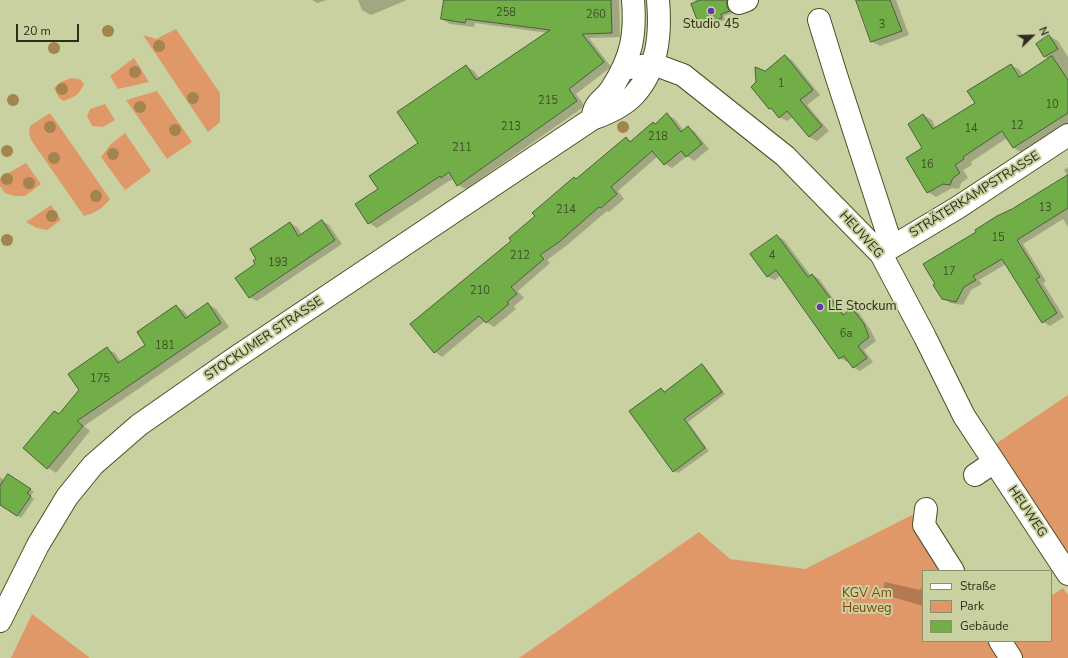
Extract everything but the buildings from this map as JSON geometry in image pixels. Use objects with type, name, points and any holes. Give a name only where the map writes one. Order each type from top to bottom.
[{"type":"street","points":[[592,119],[596,105],[610,91],[624,69],[632,45],[634,19],[633,0]]},
{"type":"street","name":"STOCKUMER STRASSE","points":[[0,621],[38,545],[67,497],[93,464],[139,425],[232,360],[592,119],[610,112],[634,96],[650,72],[653,64],[659,26],[658,0]]},
{"type":"street","points":[[819,20],[886,250]]},
{"type":"street","name":"HEUWEG","points":[[624,69],[653,64],[683,75],[785,156],[886,250],[925,337],[964,416],[1068,574]]},
{"type":"street","name":"STRÄTERKAMPSTRASSE","points":[[886,250],[957,208],[1068,135]]},
{"type":"street","points":[[975,475],[994,462]]},
{"type":"street","points":[[926,509],[924,526],[952,563]]},
{"type":"street","points":[[1001,642],[1011,658]]},
{"type":"green space","points":[[176,29],[220,93],[220,122],[208,132],[143,35],[156,39]]},
{"type":"green space","points":[[134,58],[149,82],[118,89],[110,76]]},
{"type":"green space","points":[[71,78],[81,80],[84,85],[77,95],[64,101],[59,98],[54,88],[61,82]]},
{"type":"green space","points":[[157,91],[192,142],[167,159],[126,100]]},
{"type":"green space","points":[[105,104],[115,120],[103,127],[92,126],[87,116],[90,109]]},
{"type":"green space","points":[[50,113],[110,199],[96,212],[84,216],[31,140],[29,133],[30,126]]},
{"type":"green space","points":[[125,133],[151,171],[125,190],[101,157],[110,145]]},
{"type":"green space","points":[[26,163],[41,184],[25,196],[15,196],[5,193],[0,186],[0,178]]},
{"type":"green space","points":[[51,205],[61,220],[47,230],[37,228],[26,222]]},
{"type":"green space","points":[[1068,395],[1068,556],[994,445]]},
{"type":"green space","name":"KGV Am Heuweg","points":[[912,515],[945,570],[922,570],[922,642],[991,642],[1000,658],[519,658],[699,532],[730,559],[805,569]]},
{"type":"green space","points":[[1063,588],[1068,595],[1068,658],[1021,658],[1011,642],[1052,642],[1052,595]]},
{"type":"green space","points":[[32,614],[90,658],[11,658]]},
{"type":"place","name":"Studio 45","points":[[711,11]]},
{"type":"place","name":"LE Stockum","points":[[820,307]]}]
